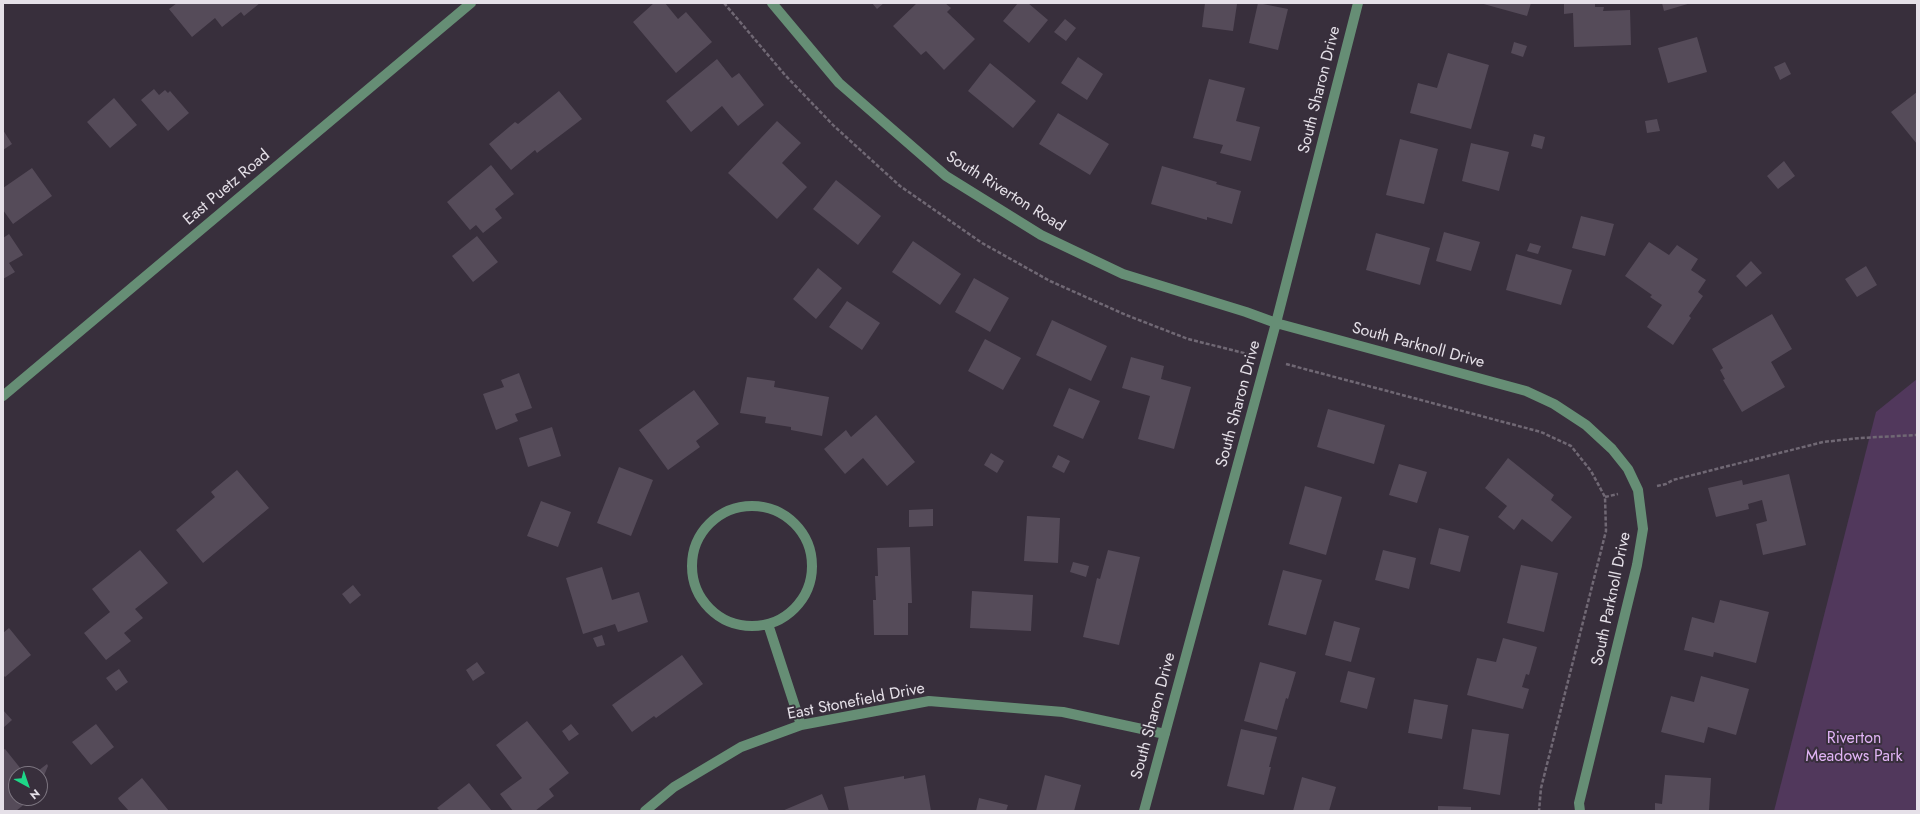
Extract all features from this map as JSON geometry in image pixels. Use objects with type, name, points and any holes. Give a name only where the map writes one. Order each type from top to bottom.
[{"type":"street","name":"East Puetz Road","points":[[3,396],[471,3]]},
{"type":"street","name":"South Riverton Road","points":[[772,3],[839,83],[946,176],[1041,235],[1123,274],[1246,312],[1276,323]]},
{"type":"street","name":"South Sharon Drive","points":[[1144,811],[1276,323],[1358,3]]},
{"type":"street","name":"South Parknoll Drive","points":[[1276,323],[1526,392],[1547,401],[1586,425],[1612,449],[1628,469],[1638,490],[1643,529],[1637,565],[1579,803],[1580,811]]},
{"type":"street","points":[[750,506],[769,508],[787,516],[801,530],[809,547],[812,567],[809,586],[799,603],[785,616],[768,624],[747,626],[728,622],[711,610],[698,594],[696,588],[692,575],[692,555],[700,536],[712,520],[730,510],[750,506]]},
{"type":"street","points":[[768,624],[801,725]]},
{"type":"street","name":"East Stonefield Drive","points":[[645,811],[674,787],[741,747],[801,725],[929,701],[1063,712],[1165,734]]},
{"type":"path","points":[[1605,497],[1666,484],[1673,480],[1823,442],[1860,438],[1917,436]]},
{"type":"green space","name":"Riverton Meadows Park","points":[[1917,379],[1917,811],[1774,811],[1876,412]]},
{"type":"building","points":[[177,3],[260,3],[244,16],[241,12],[222,27],[215,18],[192,37],[169,9]]},
{"type":"building","points":[[654,3],[665,3],[678,19],[686,12],[712,42],[676,73],[633,22]]},
{"type":"building","points":[[872,3],[884,3],[877,9]]},
{"type":"building","points":[[917,3],[945,3],[951,8],[947,12],[975,39],[944,70],[926,51],[921,55],[893,26]]},
{"type":"building","points":[[1018,3],[1028,3],[1048,20],[1029,43],[1003,21]]},
{"type":"building","points":[[1205,3],[1237,4],[1233,31],[1202,27]]},
{"type":"building","points":[[1258,3],[1288,9],[1278,50],[1249,43]]},
{"type":"building","points":[[1480,3],[1531,3],[1527,16]]},
{"type":"building","points":[[1564,3],[1595,3],[1595,7],[1604,7],[1603,11],[1630,10],[1631,45],[1574,47],[1573,13],[1564,14]]},
{"type":"building","points":[[1662,3],[1691,3],[1664,11]]},
{"type":"building","points":[[1065,19],[1076,28],[1066,41],[1054,32]]},
{"type":"building","points":[[1697,37],[1707,72],[1668,83],[1658,48]]},
{"type":"building","points":[[1514,42],[1527,46],[1523,57],[1511,53]]},
{"type":"building","points":[[1448,53],[1489,65],[1471,129],[1410,113],[1418,83],[1437,88]]},
{"type":"building","points":[[1078,57],[1103,74],[1087,100],[1061,83]]},
{"type":"building","points":[[717,59],[732,78],[739,73],[764,105],[738,126],[722,106],[691,132],[666,101]]},
{"type":"building","points":[[1785,62],[1791,74],[1780,80],[1774,67]]},
{"type":"building","points":[[990,63],[1036,101],[1013,128],[968,91]]},
{"type":"building","points":[[1209,79],[1245,88],[1236,121],[1260,127],[1251,161],[1220,153],[1223,145],[1193,138]]},
{"type":"building","points":[[154,89],[159,95],[165,90],[168,93],[170,91],[189,113],[168,131],[141,100]]},
{"type":"building","points":[[559,91],[582,119],[537,153],[535,150],[511,170],[489,144],[515,122],[518,124]]},
{"type":"building","points":[[1917,92],[1917,144],[1891,112]]},
{"type":"building","points":[[114,98],[137,125],[110,148],[87,122]]},
{"type":"building","points":[[1058,113],[1109,144],[1090,175],[1039,144]]},
{"type":"building","points":[[1657,119],[1660,131],[1647,133],[1645,121]]},
{"type":"building","points":[[777,121],[801,143],[782,163],[807,187],[777,219],[728,173]]},
{"type":"building","points":[[3,130],[12,144],[3,150]]},
{"type":"building","points":[[1534,134],[1545,137],[1542,149],[1531,146]]},
{"type":"building","points":[[1400,139],[1438,149],[1424,204],[1386,195]]},
{"type":"building","points":[[1471,143],[1509,152],[1499,191],[1462,181]]},
{"type":"building","points":[[1784,161],[1795,176],[1778,189],[1767,176]]},
{"type":"building","points":[[491,165],[514,194],[495,209],[502,218],[483,233],[476,225],[470,230],[447,202]]},
{"type":"building","points":[[1162,166],[1217,182],[1216,184],[1241,191],[1232,224],[1207,217],[1207,220],[1151,204]]},
{"type":"building","points":[[32,168],[52,196],[13,224],[3,210],[3,188]]},
{"type":"building","points":[[836,180],[881,216],[858,245],[813,209]]},
{"type":"building","points":[[1581,216],[1614,224],[1605,256],[1572,248]]},
{"type":"building","points":[[1444,232],[1480,242],[1471,271],[1436,261]]},
{"type":"building","points":[[1376,233],[1430,248],[1420,285],[1366,270]]},
{"type":"building","points":[[9,234],[23,255],[9,263],[15,272],[3,279],[3,238]]},
{"type":"building","points":[[477,236],[498,262],[473,282],[452,256]]},
{"type":"building","points":[[913,241],[961,274],[940,305],[892,272]]},
{"type":"building","points":[[1649,242],[1669,255],[1677,245],[1698,259],[1691,270],[1706,280],[1698,292],[1703,296],[1689,316],[1691,318],[1673,345],[1647,327],[1662,305],[1650,297],[1652,295],[1625,276]]},
{"type":"building","points":[[1530,243],[1541,246],[1538,254],[1527,251]]},
{"type":"building","points":[[1516,254],[1572,270],[1561,305],[1506,290]]},
{"type":"building","points":[[1751,261],[1762,273],[1746,287],[1736,276]]},
{"type":"building","points":[[1866,266],[1877,285],[1857,297],[1845,279]]},
{"type":"building","points":[[818,268],[842,288],[816,319],[793,299]]},
{"type":"building","points":[[974,278],[1009,298],[990,332],[955,312]]},
{"type":"building","points":[[847,301],[880,323],[862,350],[829,327]]},
{"type":"building","points":[[1772,314],[1792,349],[1771,362],[1785,387],[1742,412],[1723,380],[1725,379],[1720,370],[1723,368],[1712,349]]},
{"type":"building","points":[[1052,320],[1107,346],[1091,381],[1036,355]]},
{"type":"building","points":[[985,339],[1021,358],[1003,390],[968,371]]},
{"type":"building","points":[[1131,357],[1164,366],[1161,379],[1191,387],[1174,449],[1138,439],[1150,396],[1122,388]]},
{"type":"building","points":[[519,373],[532,408],[515,414],[518,421],[496,430],[483,394],[504,387],[501,380]]},
{"type":"building","points":[[747,377],[775,381],[774,387],[829,397],[822,436],[791,430],[791,427],[765,423],[766,417],[740,413]]},
{"type":"building","points":[[1069,388],[1100,401],[1083,439],[1053,426]]},
{"type":"building","points":[[694,390],[719,424],[696,441],[700,447],[668,470],[639,430]]},
{"type":"building","points":[[1328,409],[1385,425],[1374,464],[1317,447]]},
{"type":"building","points":[[876,415],[915,462],[887,486],[863,458],[845,474],[824,449],[846,430],[851,437]]},
{"type":"building","points":[[552,427],[561,456],[528,467],[519,438]]},
{"type":"building","points":[[991,453],[1004,461],[997,473],[984,465]]},
{"type":"building","points":[[1058,455],[1070,461],[1064,473],[1052,467]]},
{"type":"building","points":[[1508,458],[1554,495],[1551,500],[1572,517],[1552,542],[1522,519],[1514,530],[1498,517],[1507,506],[1485,488]]},
{"type":"building","points":[[1399,464],[1427,472],[1417,503],[1389,495]]},
{"type":"building","points":[[619,467],[653,480],[631,536],[597,523]]},
{"type":"building","points":[[237,470],[269,508],[203,563],[176,530],[215,497],[211,492]]},
{"type":"building","points":[[1789,474],[1806,545],[1763,555],[1756,524],[1767,521],[1762,500],[1748,504],[1749,509],[1716,517],[1708,488],[1742,480],[1743,485]]},
{"type":"building","points":[[1305,486],[1342,497],[1326,555],[1289,544]]},
{"type":"building","points":[[541,501],[571,512],[558,547],[527,536]]},
{"type":"building","points":[[933,509],[933,526],[909,527],[909,510]]},
{"type":"building","points":[[1027,516],[1060,518],[1058,563],[1024,561]]},
{"type":"building","points":[[1439,528],[1469,536],[1460,572],[1430,564]]},
{"type":"building","points":[[910,547],[912,603],[908,603],[908,635],[874,635],[873,600],[876,600],[875,576],[878,576],[877,548]]},
{"type":"building","points":[[140,550],[168,583],[135,609],[143,618],[124,633],[131,641],[106,660],[84,633],[110,612],[92,589]]},
{"type":"building","points":[[1108,550],[1140,557],[1119,645],[1083,637],[1097,578],[1100,579]]},
{"type":"building","points":[[1383,550],[1416,558],[1409,589],[1375,580]]},
{"type":"building","points":[[1073,562],[1089,566],[1086,577],[1070,572]]},
{"type":"building","points":[[1521,565],[1558,573],[1544,632],[1507,623]]},
{"type":"building","points":[[602,567],[612,600],[639,592],[648,622],[618,632],[615,624],[583,634],[566,578]]},
{"type":"building","points":[[1283,570],[1322,580],[1306,635],[1268,625]]},
{"type":"building","points":[[353,585],[361,595],[350,604],[342,594]]},
{"type":"building","points":[[972,591],[1033,595],[1031,631],[970,628]]},
{"type":"building","points":[[1720,600],[1769,612],[1756,663],[1714,652],[1713,657],[1684,650],[1692,617],[1714,623]]},
{"type":"building","points":[[1334,621],[1360,628],[1351,662],[1325,655]]},
{"type":"building","points":[[9,628],[31,655],[5,677],[3,675],[3,633]]},
{"type":"building","points":[[602,635],[605,645],[597,647],[593,638]]},
{"type":"building","points":[[1503,638],[1537,647],[1529,675],[1526,674],[1522,687],[1529,689],[1523,709],[1467,695],[1477,658],[1496,662]]},
{"type":"building","points":[[682,655],[703,684],[656,718],[654,716],[632,732],[612,705]]},
{"type":"building","points":[[477,662],[485,673],[473,681],[466,670]]},
{"type":"building","points":[[1260,662],[1296,672],[1288,699],[1286,698],[1277,730],[1244,721]]},
{"type":"building","points":[[119,669],[128,682],[116,691],[106,678]]},
{"type":"building","points":[[1348,671],[1375,678],[1367,709],[1340,702]]},
{"type":"building","points":[[1701,676],[1749,689],[1736,735],[1708,727],[1704,743],[1661,732],[1671,696],[1694,702]]},
{"type":"building","points":[[1414,699],[1448,705],[1442,739],[1408,733]]},
{"type":"building","points":[[3,710],[12,720],[3,728]]},
{"type":"building","points":[[527,721],[569,773],[549,789],[554,796],[535,811],[513,811],[500,794],[522,778],[496,745]]},
{"type":"building","points":[[96,724],[114,747],[91,765],[72,742]]},
{"type":"building","points":[[571,724],[579,734],[569,741],[562,731]]},
{"type":"building","points":[[1241,729],[1277,737],[1269,767],[1271,767],[1264,795],[1227,786]]},
{"type":"building","points":[[1472,729],[1509,734],[1500,795],[1463,789]]},
{"type":"building","points":[[5,749],[19,766],[8,766],[8,806],[22,806],[16,811],[3,810],[3,750]]},
{"type":"building","points":[[925,775],[931,811],[849,811],[844,787],[904,776],[904,779]]},
{"type":"building","points":[[1045,775],[1081,785],[1074,811],[1036,811]]},
{"type":"building","points":[[1665,775],[1711,778],[1709,811],[1655,811],[1655,803],[1662,804]]},
{"type":"building","points":[[1302,777],[1336,787],[1329,811],[1293,811]]},
{"type":"building","points":[[142,778],[169,811],[129,811],[119,800],[118,798]]},
{"type":"building","points":[[469,783],[492,811],[440,811],[437,808]]},
{"type":"building","points":[[822,794],[829,811],[782,811]]},
{"type":"building","points":[[979,798],[1008,805],[1006,811],[976,811]]},
{"type":"building","points":[[1438,806],[1471,807],[1471,811],[1438,811]]}]
